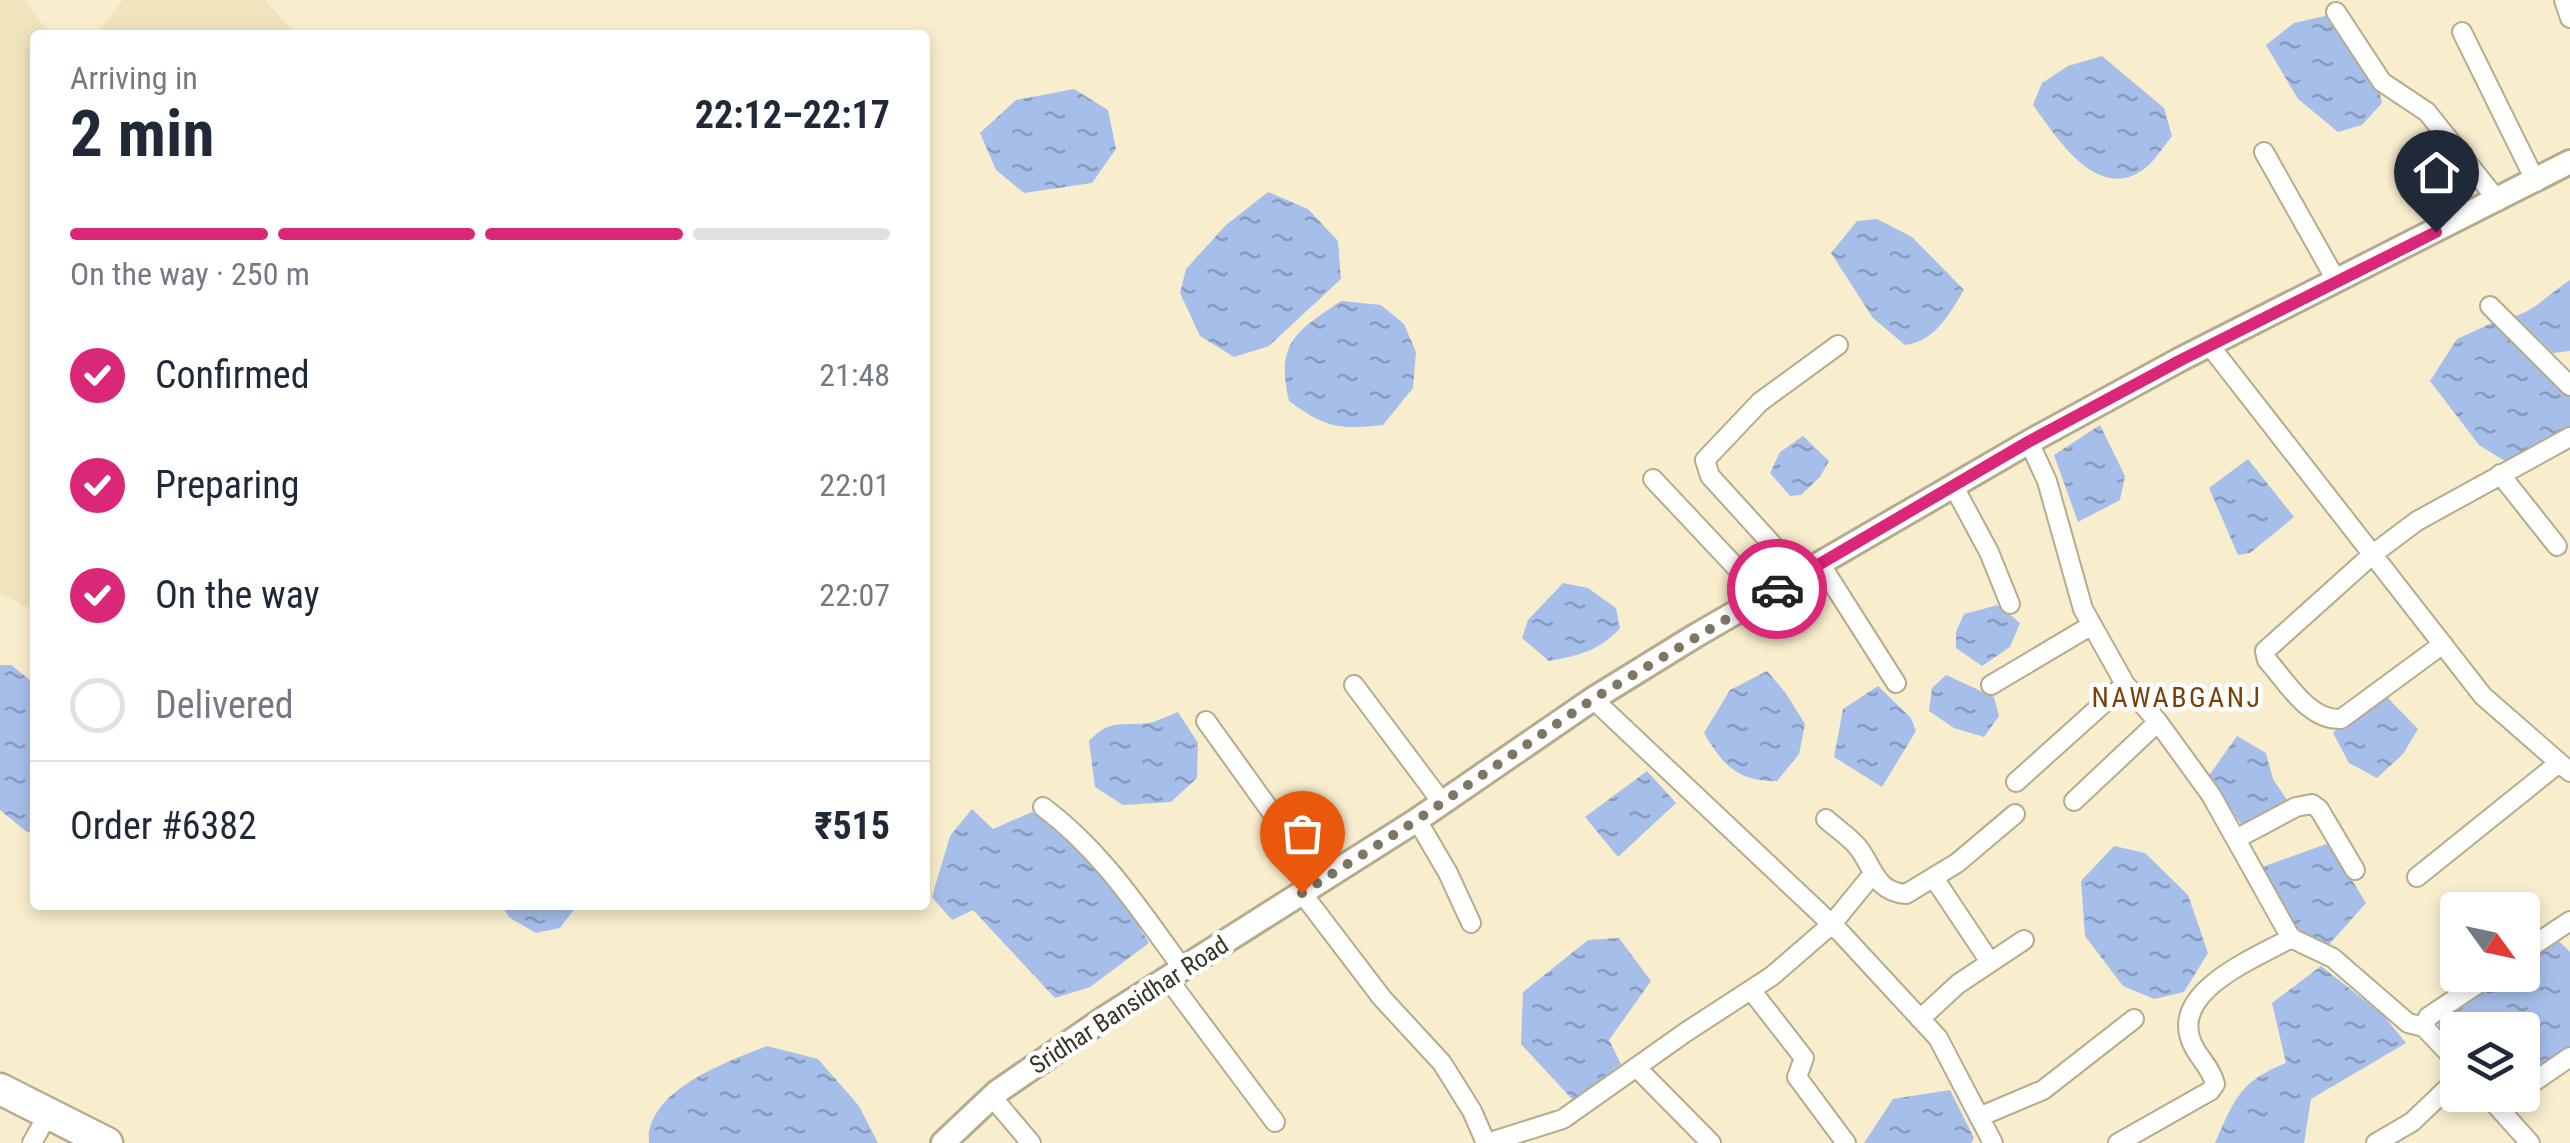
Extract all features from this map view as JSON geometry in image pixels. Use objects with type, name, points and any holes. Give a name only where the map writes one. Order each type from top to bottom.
[{"type":"main road","points":[[0,1089],[107,1143]]},
{"type":"street","points":[[2564,0],[2570,18]]},
{"type":"street","points":[[2336,12],[2387,86],[2426,112],[2498,201]]},
{"type":"street","points":[[2462,32],[2536,182]]},
{"type":"street","points":[[2264,152],[2336,280]]},
{"type":"street","name":"Sridhar Bansidhar Road","points":[[943,1143],[992,1097],[1175,974],[1417,820],[1593,699],[2028,442],[2570,162]]},
{"type":"street","points":[[2490,306],[2570,386]]},
{"type":"street","points":[[1838,345],[1760,402],[1705,460],[1710,476],[1811,570],[1896,683]]},
{"type":"street","points":[[2210,346],[2483,696],[2565,768],[2417,876]]},
{"type":"street","points":[[2443,644],[2341,719],[2318,716],[2267,660],[2265,652],[2373,554],[2418,521],[2570,437]]},
{"type":"street","points":[[2028,442],[2047,482],[2083,608],[2092,626],[2125,684],[2211,794],[2290,938],[2333,958],[2408,1023],[2424,1027],[2440,1044]]},
{"type":"street","points":[[2500,474],[2558,546]]},
{"type":"street","points":[[1653,480],[1764,597]]},
{"type":"street","points":[[1954,487],[1989,552],[2010,604]]},
{"type":"street","points":[[1991,686],[2092,626]]},
{"type":"street","points":[[2016,782],[2125,684]]},
{"type":"street","points":[[1354,686],[1440,801]]},
{"type":"street","points":[[1593,699],[1832,924],[1938,1038],[1993,1143]]},
{"type":"street","points":[[1206,722],[1382,998],[1442,1063],[1487,1143],[1563,1119],[1772,976],[1832,924],[1872,875]]},
{"type":"street","points":[[2074,801],[2158,722]]},
{"type":"street","points":[[2236,839],[2296,807],[2312,804],[2319,808],[2355,870]]},
{"type":"street","points":[[1043,807],[1075,831],[1107,864],[1175,974],[1275,1122]]},
{"type":"street","points":[[1826,819],[1858,847],[1872,875],[1894,893],[1906,894],[1957,864],[2015,814]]},
{"type":"street","points":[[1417,820],[1471,923]]},
{"type":"street","points":[[1934,878],[1990,962]]},
{"type":"street","points":[[2540,942],[2570,921]]},
{"type":"street","points":[[2118,1143],[2210,1091],[2215,1084],[2213,1073],[2191,1042],[2188,1023],[2194,1001],[2210,985],[2290,938]]},
{"type":"street","points":[[1920,1019],[1958,984],[2024,940]]},
{"type":"street","points":[[1751,990],[1804,1058],[1798,1077],[1846,1143]]},
{"type":"street","points":[[2424,1027],[2428,1018],[2466,992]]},
{"type":"street","points":[[1979,1117],[2043,1090],[2134,1019]]},
{"type":"street","points":[[2540,1078],[2570,1057]]},
{"type":"street","points":[[1636,1067],[1711,1143]]},
{"type":"street","points":[[2376,1143],[2412,1122],[2440,1095]]},
{"type":"street","points":[[992,1097],[1031,1143]]},
{"type":"street","points":[[2503,1112],[2530,1143]]},
{"type":"street","points":[[32,1143],[48,1114]]},
{"type":"shaded area","points":[[0,0],[24,0],[47,30],[30,30],[30,607],[0,593]]},
{"type":"shaded area","points":[[123,0],[265,0],[292,30],[99,30]]},
{"type":"water","points":[[2329,15],[2377,81],[2382,103],[2362,125],[2338,132],[2298,99],[2266,45],[2294,23]]},
{"type":"water","points":[[2102,56],[2164,108],[2172,136],[2145,168],[2124,178],[2108,178],[2078,161],[2033,105],[2042,83],[2068,66]]},
{"type":"water","points":[[1074,89],[1108,110],[1116,149],[1092,183],[1024,193],[996,170],[980,133],[1016,100]]},
{"type":"water","points":[[1268,192],[1308,209],[1338,241],[1341,279],[1269,346],[1234,357],[1200,336],[1180,293],[1186,269],[1226,225]]},
{"type":"water","points":[[1877,219],[1912,237],[1964,290],[1933,332],[1905,345],[1873,318],[1831,253],[1857,221]]},
{"type":"water","points":[[2570,280],[2570,351],[2553,353],[2514,316],[2536,306]]},
{"type":"water","points":[[1341,301],[1381,305],[1404,324],[1416,352],[1413,388],[1383,425],[1333,425],[1289,401],[1285,365],[1293,340]]},
{"type":"water","points":[[2494,322],[2570,394],[2570,436],[2508,463],[2479,445],[2430,381],[2457,339]]},
{"type":"water","points":[[2100,425],[2125,476],[2120,500],[2078,522],[2054,455]]},
{"type":"water","points":[[1803,436],[1829,461],[1820,477],[1801,495],[1790,496],[1770,473],[1780,452]]},
{"type":"water","points":[[2248,459],[2294,517],[2250,553],[2238,555],[2209,488]]},
{"type":"water","points":[[1563,583],[1588,588],[1616,608],[1620,628],[1588,651],[1549,661],[1522,638],[1528,620]]},
{"type":"water","points":[[1998,605],[2020,623],[2010,647],[1982,666],[1956,648],[1956,632],[1964,614]]},
{"type":"water","points":[[0,665],[11,665],[30,680],[30,832],[0,810]]},
{"type":"water","points":[[1767,671],[1805,724],[1799,754],[1777,781],[1742,775],[1718,754],[1704,733],[1730,690]]},
{"type":"water","points":[[1946,675],[1994,697],[1999,716],[1984,737],[1954,728],[1929,711],[1932,688]]},
{"type":"water","points":[[1878,686],[1911,718],[1916,731],[1882,787],[1834,757],[1843,709]]},
{"type":"water","points":[[2384,694],[2418,729],[2403,754],[2377,778],[2349,763],[2333,733],[2358,709]]},
{"type":"water","points":[[1178,712],[1198,743],[1197,778],[1171,802],[1123,805],[1095,787],[1089,741],[1097,733],[1112,726],[1153,722]]},
{"type":"water","points":[[2237,736],[2266,753],[2273,779],[2287,800],[2246,831],[2208,777]]},
{"type":"water","points":[[1647,771],[1676,803],[1618,857],[1585,817]]},
{"type":"water","points":[[972,809],[993,829],[1032,812],[1102,866],[1149,943],[1090,987],[1055,998],[973,910],[952,920],[932,897],[950,836]]},
{"type":"water","points":[[2329,843],[2366,903],[2326,948],[2299,935],[2262,867]]},
{"type":"water","points":[[2114,846],[2145,853],[2188,895],[2208,953],[2184,992],[2154,999],[2123,986],[2085,936],[2081,881]]},
{"type":"water","points":[[504,910],[574,910],[560,928],[536,933],[510,918]]},
{"type":"water","points":[[1619,938],[1651,981],[1609,1040],[1621,1064],[1573,1100],[1521,1044],[1523,992],[1588,940]]},
{"type":"water","points":[[2557,939],[2570,952],[2570,1051],[2540,1070],[2540,1012],[2451,1012],[2480,992],[2540,992],[2540,951]]},
{"type":"water","points":[[2321,966],[2383,1015],[2406,1043],[2311,1099],[2304,1143],[2215,1143],[2240,1094],[2258,1077],[2286,1063],[2272,1003]]},
{"type":"water","points":[[767,1046],[818,1059],[859,1106],[878,1143],[649,1143],[651,1125],[674,1093],[711,1070]]},
{"type":"water","points":[[1950,1090],[1974,1138],[1971,1143],[1864,1143],[1893,1099]]},
{"type":"way so far","points":[[1302,893],[1417,820],[1593,699],[1777,589]]},
{"type":"district","name":"NAWABGANJ","points":[[2177,697]]},
{"type":"route","points":[[1777,589],[2028,442],[2336,280],[2436,232]]}]
